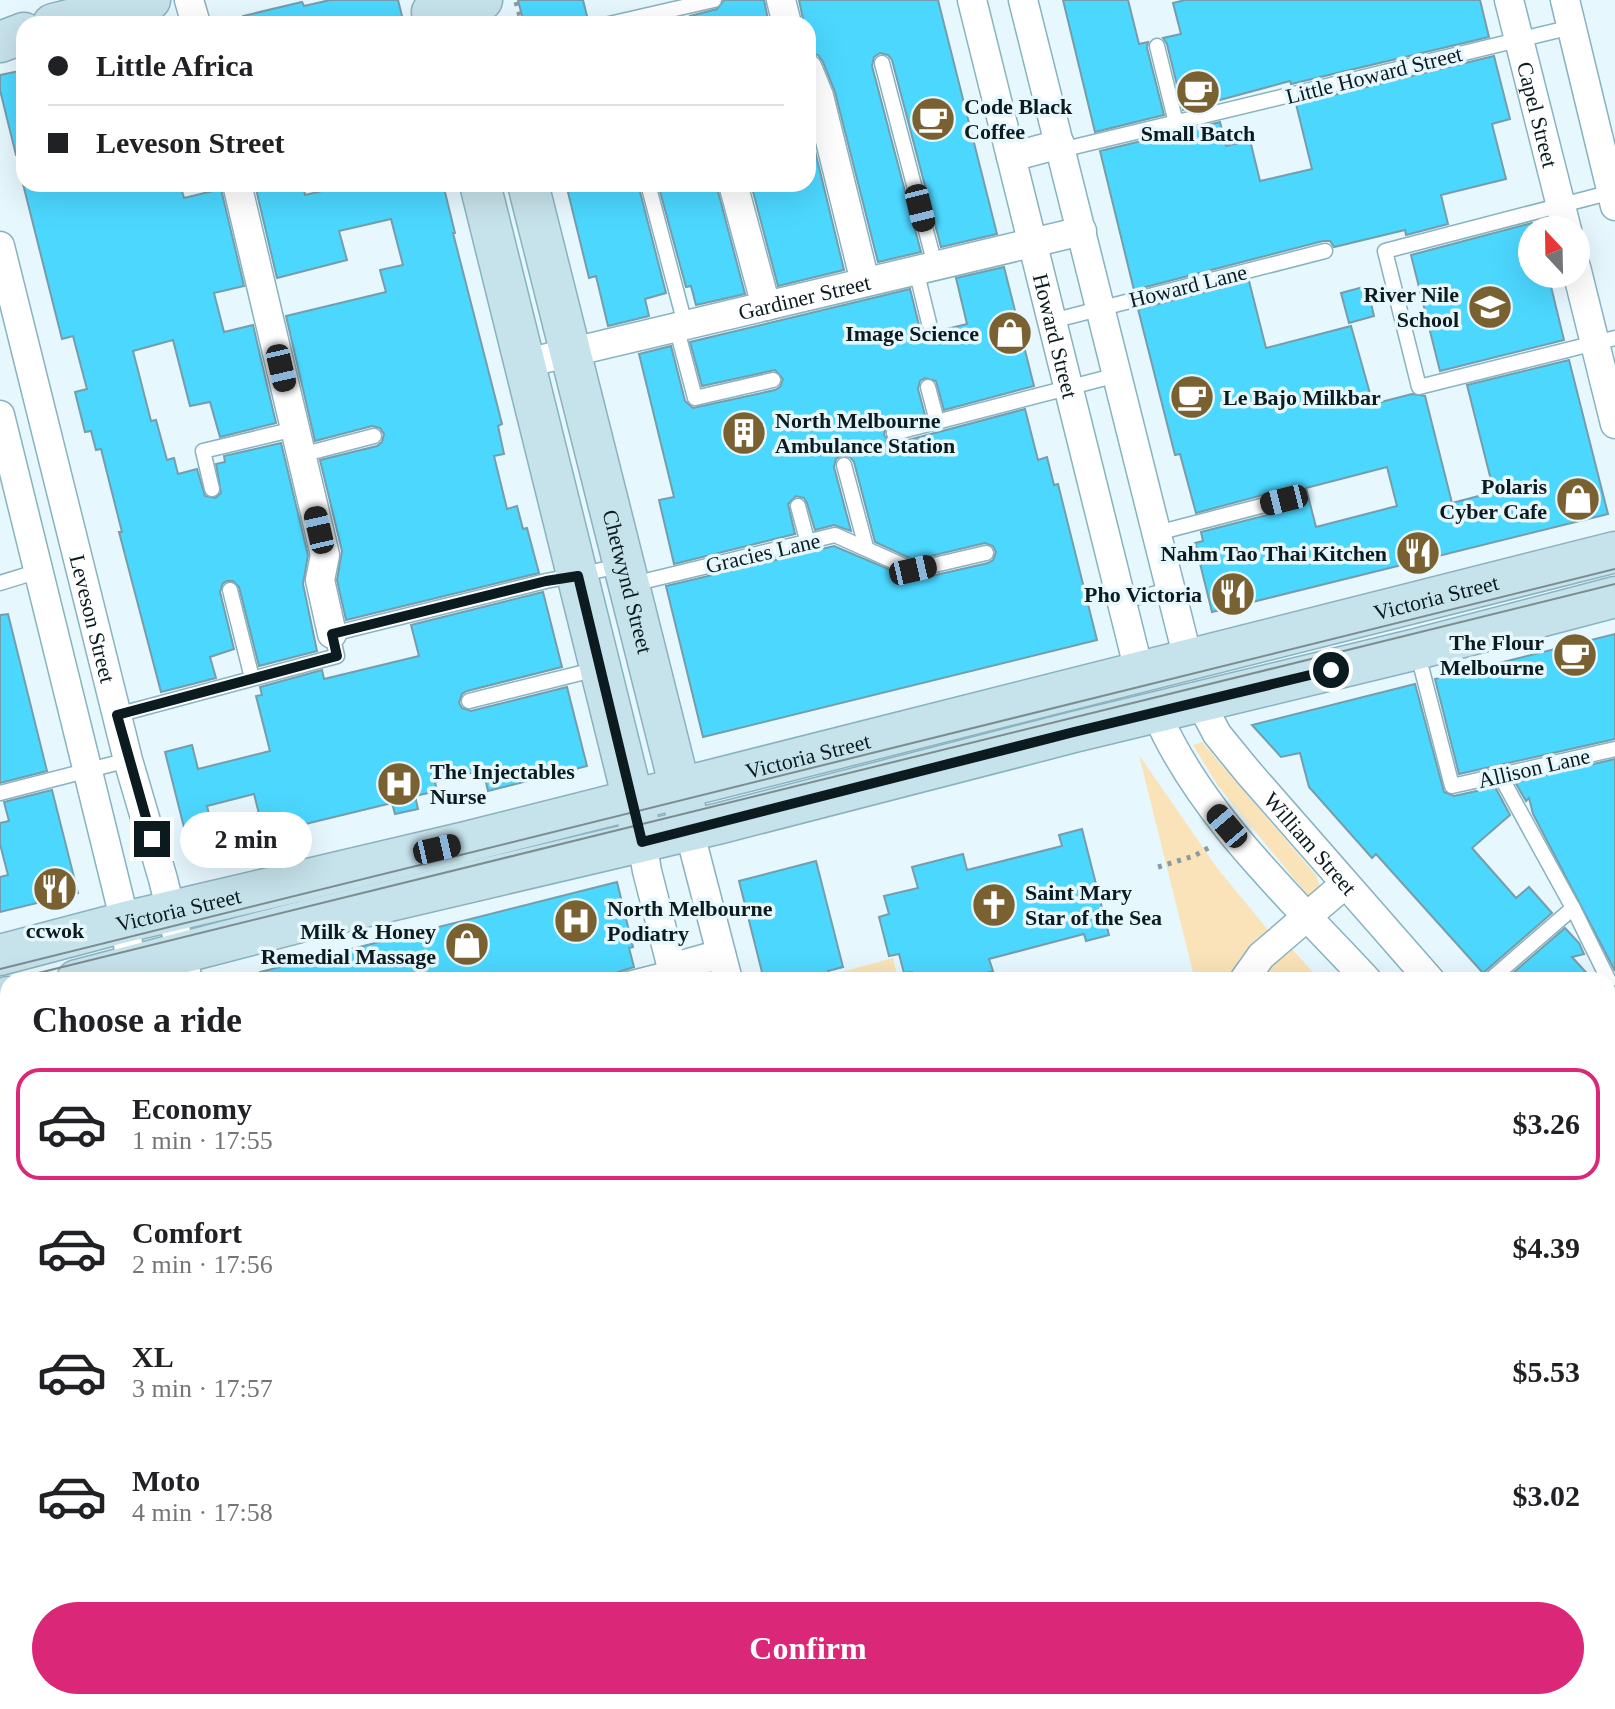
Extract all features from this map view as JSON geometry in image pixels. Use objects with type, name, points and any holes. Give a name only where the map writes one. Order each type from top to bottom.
[{"type":"street","points":[[85,16],[150,0]]},
{"type":"street","points":[[432,12],[483,0]]},
{"type":"street","name":"Howard Street","points":[[972,0],[1139,671]]},
{"type":"street","points":[[1023,0],[1200,702]]},
{"type":"street","name":"Capel Street","points":[[1509,0],[1564,216]]},
{"type":"street","points":[[1568,14],[1613,199]]},
{"type":"street","points":[[816,89],[865,282]]},
{"type":"street","points":[[1011,157],[1060,147]]},
{"type":"street","points":[[243,192],[325,555],[320,580],[332,634]]},
{"type":"street","points":[[482,192],[614,718],[672,972]]},
{"type":"street","points":[[735,192],[766,306]]},
{"type":"street","points":[[491,223],[532,199]]},
{"type":"street","name":"Chetwynd Street","points":[[532,199],[725,967]]},
{"type":"street","name":"Gardiner Street","points":[[526,363],[1082,231]]},
{"type":"street","name":"Leveson Street","points":[[0,246],[10,326],[79,560],[128,760],[185,966]]},
{"type":"street","points":[[1584,288],[1605,341],[1615,424]]},
{"type":"street","name":"Leveson Street","points":[[1,421],[125,922],[132,972]]},
{"type":"street","name":"Victoria Street","points":[[0,955],[125,922],[466,842],[1615,552]]},
{"type":"street","points":[[39,571],[79,560]]},
{"type":"street","name":"Victoria Street","points":[[140,972],[185,966],[319,917],[642,842],[1615,597]]},
{"type":"street","points":[[1139,671],[1169,744],[1215,812],[1360,972]]},
{"type":"street","name":"William Street","points":[[1200,702],[1217,734],[1423,972]]},
{"type":"street","points":[[614,718],[660,708]]},
{"type":"street","points":[[1250,972],[1261,956],[1345,884]]},
{"type":"street","points":[[688,972],[725,967]]},
{"type":"lane","points":[[644,16],[714,0]]},
{"type":"lane","name":"Little Howard Street","points":[[1060,147],[1176,123],[1519,40],[1568,14]]},
{"type":"lane","points":[[1157,46],[1176,123]]},
{"type":"lane","points":[[882,63],[925,268],[929,323]]},
{"type":"lane","points":[[650,192],[695,398],[773,380]]},
{"type":"lane","points":[[1567,216],[1613,199]]},
{"type":"lane","points":[[1518,226],[1385,251],[1419,387],[1605,341]]},
{"type":"lane","name":"Howard Lane","points":[[1052,321],[1325,251]]},
{"type":"lane","points":[[894,433],[1117,375]]},
{"type":"lane","points":[[928,387],[937,421]]},
{"type":"lane","points":[[212,489],[203,451],[374,436]]},
{"type":"lane","points":[[844,465],[866,547]]},
{"type":"lane","points":[[1157,533],[1284,500]]},
{"type":"lane","points":[[798,506],[807,540]]},
{"type":"lane","name":"Gracies Lane","points":[[332,634],[546,581],[578,576],[626,575],[835,535],[913,570],[986,553]]},
{"type":"lane","points":[[0,583],[39,571]]},
{"type":"lane","points":[[230,590],[252,678]]},
{"type":"lane","points":[[1122,601],[1171,590]]},
{"type":"lane","points":[[117,715],[337,656],[332,634]]},
{"type":"lane","name":"Allison Lane","points":[[1417,649],[1452,786],[1615,749]]},
{"type":"lane","points":[[469,701],[601,668]]},
{"type":"lane","points":[[0,793],[128,760]]},
{"type":"lane","points":[[1501,777],[1605,972]]},
{"type":"lane","points":[[1499,972],[1573,908]]},
{"type":"path","points":[[1158,867],[1194,856],[1210,847]]},
{"type":"shaded area","points":[[1202,742],[1316,875],[1320,886],[1310,898],[1218,786],[1193,745]]},
{"type":"shaded area","points":[[1139,755],[1217,868],[1268,930],[1239,959],[1233,972],[1193,972]]},
{"type":"shaded area","points":[[1292,949],[1313,972],[1260,972],[1266,963]]},
{"type":"shaded area","points":[[893,958],[896,972],[842,972]]},
{"type":"building","points":[[330,0],[398,0],[402,16],[243,16],[302,2],[304,6]]},
{"type":"building","points":[[518,0],[583,0],[587,16],[522,16]]},
{"type":"building","points":[[724,0],[764,0],[767,16],[690,16],[717,9]]},
{"type":"building","points":[[799,0],[938,0],[997,234],[941,247],[892,60],[880,53],[874,57],[872,66],[921,252],[878,262],[835,92],[823,62],[816,54],[816,16],[802,16]]},
{"type":"building","points":[[1063,0],[1128,0],[1139,44],[1148,42],[1164,115],[1095,132]]},
{"type":"building","points":[[1185,0],[1480,0],[1489,37],[1291,84],[1290,81],[1183,110],[1163,38],[1181,34],[1173,3]]},
{"type":"building","points":[[1494,56],[1510,119],[1492,124],[1506,179],[1441,195],[1448,224],[1406,235],[1405,230],[1334,247],[1330,241],[1323,241],[1134,290],[1100,151],[1220,122],[1226,146],[1250,140],[1260,181],[1312,169],[1296,104]]},
{"type":"building","points":[[16,72],[16,155],[0,90],[0,75]]},
{"type":"building","points":[[816,155],[844,270],[778,286],[753,192],[816,192]]},
{"type":"building","points":[[25,192],[182,192],[184,198],[222,192],[244,286],[214,293],[224,332],[253,325],[276,423],[220,437],[210,402],[190,406],[173,340],[133,351],[151,421],[156,420],[167,460],[174,458],[178,474],[197,469],[205,496],[215,498],[221,493],[216,464],[225,462],[224,456],[281,443],[308,555],[303,584],[317,651],[259,666],[239,587],[233,581],[227,581],[220,592],[234,649],[210,657],[216,678],[161,692],[119,532],[122,532],[101,449],[96,450],[91,431],[85,432],[75,392],[87,389],[73,336],[62,339]]},
{"type":"building","points":[[257,192],[304,192],[305,195],[318,192],[445,192],[502,424],[498,426],[504,454],[494,456],[507,509],[517,506],[523,529],[527,528],[539,573],[346,620],[337,580],[342,551],[320,460],[377,446],[384,434],[380,428],[372,426],[315,441],[286,316],[386,292],[380,270],[403,265],[391,219],[339,231],[347,260],[277,278]]},
{"type":"building","points":[[568,192],[640,192],[666,293],[645,299],[649,316],[608,326],[596,276],[589,278]]},
{"type":"building","points":[[660,192],[718,192],[745,294],[696,305],[691,286],[686,287]]},
{"type":"building","name":"River Nile School","points":[[1518,227],[1518,288],[1551,288],[1564,340],[1440,371],[1411,255]]},
{"type":"building","points":[[1004,267],[1034,386],[944,410],[936,381],[925,378],[920,381],[918,389],[925,415],[891,424],[884,435],[897,443],[1025,409],[1038,460],[1047,457],[1054,485],[1058,484],[1097,640],[703,737],[666,586],[834,546],[914,580],[988,563],[996,552],[993,546],[985,543],[914,560],[875,542],[854,462],[842,455],[836,459],[834,467],[851,531],[834,525],[815,530],[807,503],[804,498],[796,496],[788,504],[795,534],[674,564],[659,500],[674,497],[639,354],[671,346],[685,401],[693,408],[775,390],[783,379],[775,370],[702,386],[690,342],[910,289],[919,325],[926,334],[967,324],[956,278]]},
{"type":"building","points":[[1249,281],[1266,348],[1351,326],[1373,404],[1412,394],[1425,396],[1452,503],[1494,492],[1467,385],[1569,360],[1608,514],[1212,612],[1195,543],[1203,541],[1201,532],[1287,510],[1294,498],[1290,492],[1281,490],[1196,513],[1180,454],[1175,455],[1138,309]],"holes":[[[1387,467],[1397,506],[1316,527],[1306,488]]]},
{"type":"building","points":[[1367,286],[1374,316],[1349,323],[1341,293]]},
{"type":"building","points":[[543,592],[562,667],[467,691],[462,694],[459,703],[462,708],[471,711],[567,687],[587,766],[488,791],[483,770],[435,782],[437,791],[415,796],[418,809],[395,814],[392,803],[264,834],[254,794],[207,806],[218,852],[192,859],[165,752],[192,745],[198,769],[270,751],[256,696],[262,695],[260,687],[322,670],[324,679],[419,656],[411,625]]},
{"type":"building","points":[[8,614],[47,771],[0,783],[0,615]]},
{"type":"building","points":[[1615,634],[1615,739],[1459,774],[1435,679]]},
{"type":"building","points":[[1415,684],[1444,792],[1454,796],[1495,787],[1510,815],[1472,848],[1516,898],[1529,887],[1552,913],[1482,972],[1376,854],[1372,858],[1309,787],[1300,753],[1281,757],[1252,725]]},
{"type":"building","points":[[1615,759],[1615,971],[1533,814],[1529,798],[1526,801],[1515,782]]},
{"type":"building","points":[[52,790],[78,893],[0,912],[0,877],[8,875],[0,844],[0,823],[9,821],[4,802]]},
{"type":"building","name":"Saint Mary Star of the Sea","points":[[1082,829],[1109,935],[1086,941],[1084,934],[989,959],[993,971],[989,972],[904,972],[899,954],[889,956],[879,917],[889,914],[884,896],[918,888],[912,867],[963,854],[967,870],[1062,846],[1059,835]]},
{"type":"building","points":[[816,861],[843,967],[828,972],[762,972],[739,881]]},
{"type":"building","points":[[617,882],[633,947],[629,948],[634,967],[618,972],[260,972]]},
{"type":"building","points":[[1565,928],[1579,943],[1584,954],[1572,957],[1586,972],[1514,972]]},
{"type":"tram line","points":[[0,969],[1615,569]]},
{"type":"tram line","points":[[42,972],[1615,584]]},
{"type":"place","name":"Small Batch","points":[[1198,92]]},
{"type":"place","name":"Code Black Coffee","points":[[933,119]]},
{"type":"place","name":"River Nile School","points":[[1490,307]]},
{"type":"place","name":"Image Science","points":[[1010,333]]},
{"type":"place","name":"Le Bajo Milkbar","points":[[1192,397]]},
{"type":"place","name":"North Melbourne Ambulance Station","points":[[744,433]]},
{"type":"place","name":"Polaris Cyber Cafe","points":[[1578,499]]},
{"type":"place","name":"Nahm Tao Thai Kitchen","points":[[1418,553]]},
{"type":"place","name":"Pho Victoria","points":[[1233,594]]},
{"type":"place","name":"The Flour Melbourne","points":[[1575,655]]},
{"type":"place","name":"The Injectables Nurse","points":[[399,784]]},
{"type":"place","name":"ccwok","points":[[55,889]]},
{"type":"place","name":"Saint Mary Star of the Sea","points":[[994,905]]},
{"type":"place","name":"North Melbourne Podiatry","points":[[576,921]]},
{"type":"place","name":"Milk & Honey Remedial Massage","points":[[467,944]]},
{"type":"route","points":[[152,839],[117,715],[337,656],[332,634],[546,581],[578,576],[620,740],[642,842],[1331,670]]}]
